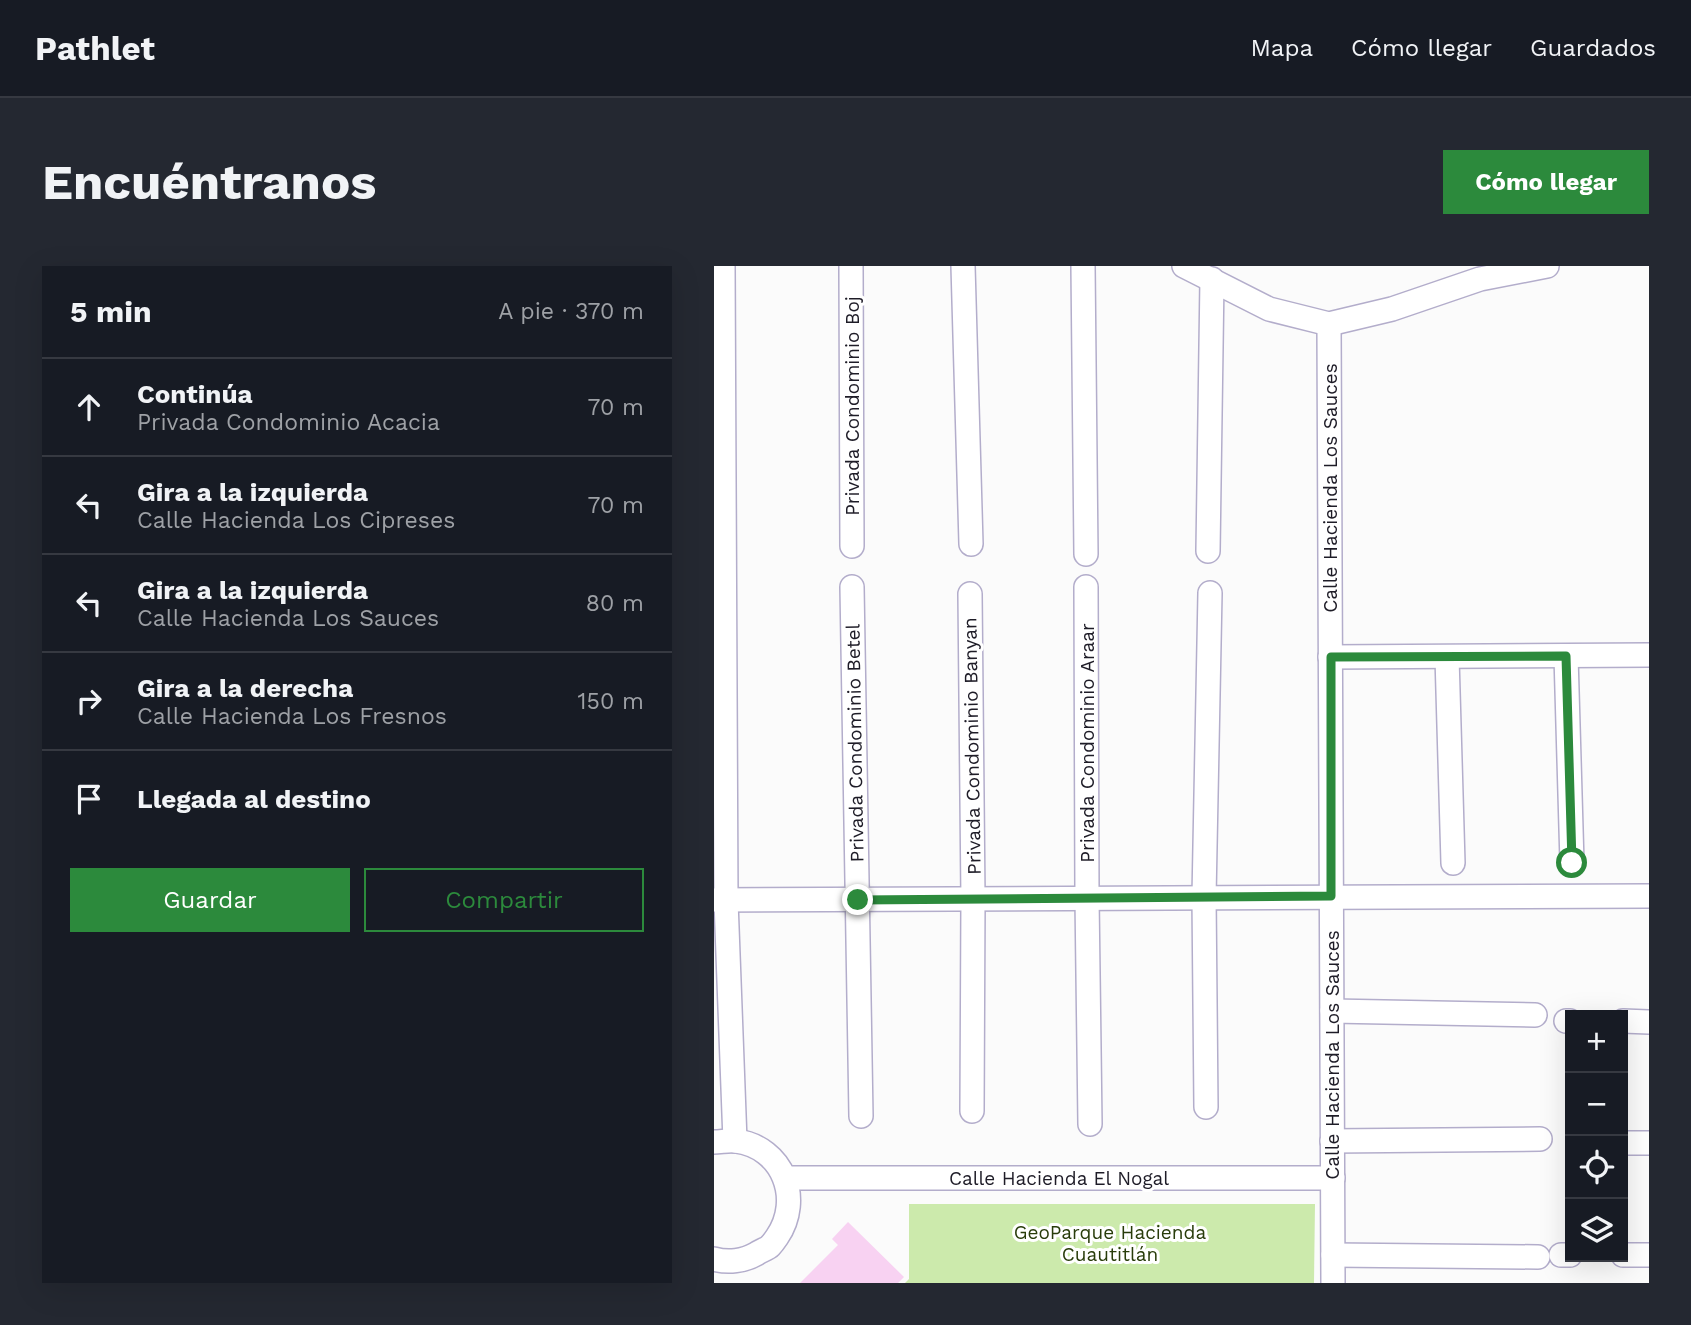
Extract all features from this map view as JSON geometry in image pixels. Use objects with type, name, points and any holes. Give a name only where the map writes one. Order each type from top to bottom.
[{"type":"street","points":[[721,1268],[749,1258],[770,1246],[784,1226],[790,1202],[785,1178],[777,1164],[765,1152],[751,1145],[724,1142],[720,900],[723,266]]},
{"type":"street","name":"Privada Condominio Boj","points":[[851,266],[852,546]]},
{"type":"street","points":[[963,266],[971,544]]},
{"type":"street","points":[[1083,266],[1086,554]]},
{"type":"street","points":[[1184,266],[1269,309],[1329,324],[1392,309],[1480,279],[1547,266]]},
{"type":"street","points":[[1208,551],[1212,279]]},
{"type":"street","name":"Calle Hacienda Los Sauces","points":[[1329,324],[1333,1283]]},
{"type":"street","name":"Privada Condominio Betel","points":[[852,587],[861,1116]]},
{"type":"street","name":"Privada Condominio Araar","points":[[1086,587],[1090,1124]]},
{"type":"street","points":[[1206,1107],[1204,897],[1210,593]]},
{"type":"street","name":"Privada Condominio Banyan","points":[[970,594],[972,1111]]},
{"type":"street","points":[[1331,657],[1649,655]]},
{"type":"street","points":[[1566,656],[1572,863]]},
{"type":"street","points":[[1447,657],[1453,863]]},
{"type":"street","points":[[720,900],[1649,896]]},
{"type":"street","points":[[1332,1011],[1535,1016]]},
{"type":"street","points":[[1628,1021],[1649,1022]]},
{"type":"street","points":[[1332,1141],[1540,1139]]},
{"type":"street","points":[[1628,1143],[1649,1143]]},
{"type":"street","name":"Calle Hacienda El Nogal","points":[[785,1178],[1333,1178]]},
{"type":"street","points":[[1333,1255],[1557,1256]]},
{"type":"street","points":[[1628,1255],[1649,1255]]},
{"type":"green space","name":"GeoParque Hacienda Cuautitlán","points":[[909,1204],[1315,1204],[1314,1283],[905,1283],[909,1279]]},
{"type":"building","points":[[848,1222],[904,1277],[898,1283],[800,1283],[838,1245],[832,1239]]},
{"type":"route","points":[[858,900],[1331,896],[1331,657],[1566,656],[1572,863]]}]
